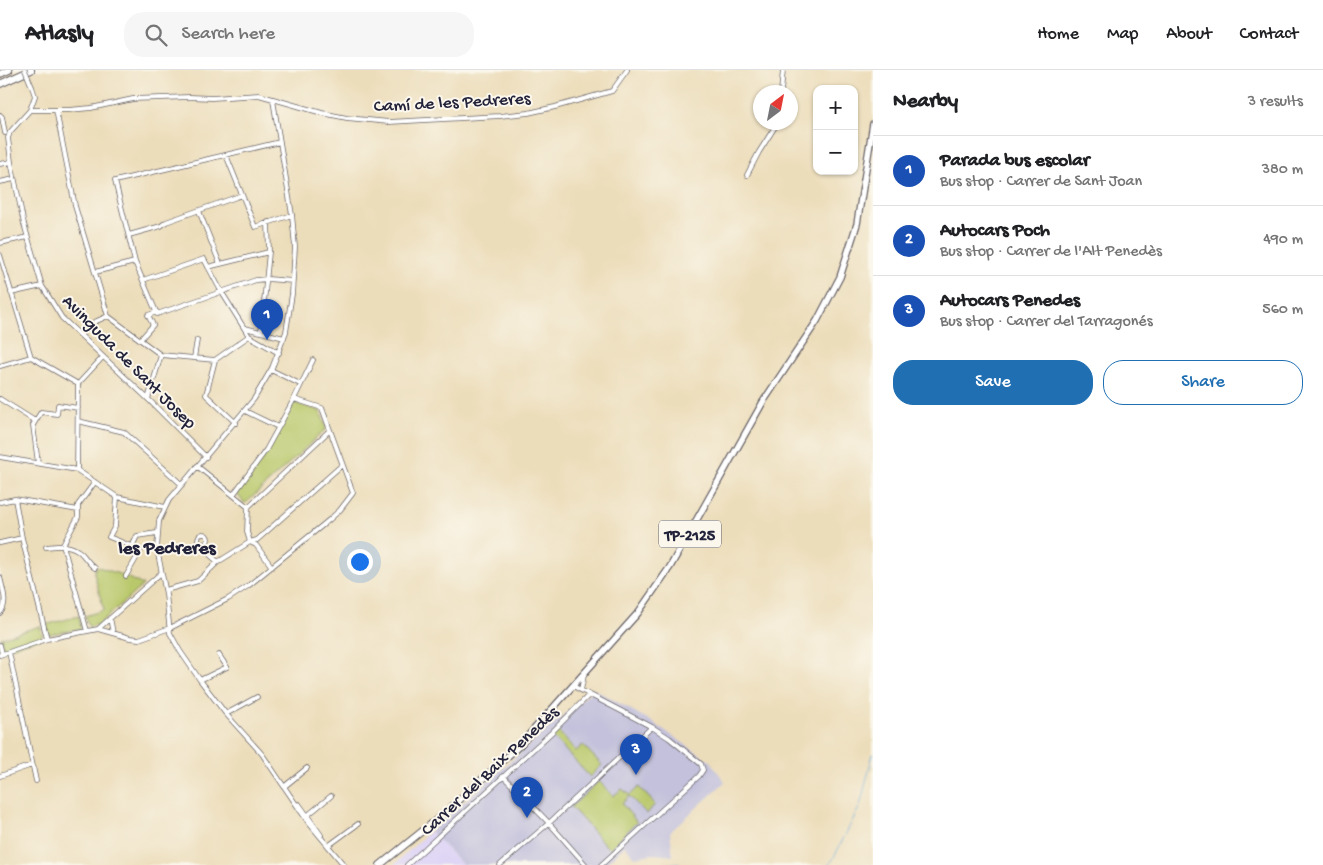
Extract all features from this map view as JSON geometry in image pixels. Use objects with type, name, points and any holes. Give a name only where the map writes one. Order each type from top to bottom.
[{"type":"highway","points":[[0,74],[9,70]]},
{"type":"highway","points":[[0,84],[31,70]]},
{"type":"main road","name":"TP-2125","points":[[380,865],[446,812],[519,746],[638,613],[670,567],[767,396],[817,320],[834,290],[848,257],[857,224],[873,124]]},
{"type":"street","points":[[5,133],[30,110],[35,96],[25,70]]},
{"type":"street","name":"Camí de les Pedreres","points":[[30,110],[91,108],[132,99],[212,98],[259,95],[322,114],[389,122],[500,116],[528,113],[555,107],[612,90],[627,70]]},
{"type":"street","points":[[782,85],[783,70]]},
{"type":"street","points":[[273,100],[292,215],[295,247],[290,308],[284,338],[271,370],[245,411],[181,484],[165,506],[159,521],[157,550],[166,590],[172,638],[200,680],[226,714],[262,754],[308,822],[342,864]]},
{"type":"street","points":[[56,110],[75,206],[108,316],[161,355],[215,360]]},
{"type":"street","name":"Avinguda de Sant Josep","points":[[0,115],[8,138],[14,179],[24,224],[42,286],[62,318],[206,457]]},
{"type":"street","points":[[747,175],[773,130]]},
{"type":"street","points":[[157,313],[135,262],[115,181],[280,142]]},
{"type":"street","points":[[226,155],[255,227],[292,215]]},
{"type":"street","points":[[0,164],[11,162]]},
{"type":"street","points":[[0,182],[14,179]]},
{"type":"street","points":[[128,234],[161,226],[166,222],[242,195]]},
{"type":"street","points":[[199,211],[220,264]]},
{"type":"street","points":[[261,332],[269,252],[268,222]]},
{"type":"street","points":[[0,243],[28,237]]},
{"type":"street","points":[[208,267],[269,252]]},
{"type":"street","points":[[0,255],[31,357],[78,384]]},
{"type":"street","points":[[144,280],[204,259],[249,336],[279,353]]},
{"type":"street","points":[[95,272],[135,262]]},
{"type":"street","points":[[140,340],[153,325],[148,315],[256,280],[293,281]]},
{"type":"street","points":[[11,293],[42,286]]},
{"type":"street","points":[[80,335],[90,324],[108,316]]},
{"type":"street","points":[[244,328],[284,338]]},
{"type":"street","points":[[236,423],[206,394],[215,360],[249,336]]},
{"type":"street","points":[[194,358],[197,340]]},
{"type":"street","points":[[148,399],[161,355]]},
{"type":"street","points":[[0,366],[31,357]]},
{"type":"street","points":[[77,470],[78,384],[103,357]]},
{"type":"street","points":[[232,495],[266,450],[313,360]]},
{"type":"street","points":[[271,370],[300,384]]},
{"type":"street","points":[[0,399],[36,420]]},
{"type":"street","points":[[0,645],[1,654],[47,639],[98,629],[140,639],[170,628],[228,599],[248,586],[335,515],[353,493],[322,408],[294,399]]},
{"type":"street","points":[[38,463],[33,425],[41,412],[57,414],[58,405],[78,408]]},
{"type":"street","points":[[245,411],[278,427]]},
{"type":"street","points":[[78,420],[124,432],[181,484]]},
{"type":"street","points":[[272,567],[256,545],[250,542],[247,532],[248,508],[330,430]]},
{"type":"street","points":[[0,457],[77,470],[117,497],[165,506]]},
{"type":"street","points":[[166,590],[198,581],[218,562],[250,542],[257,540],[342,465]]},
{"type":"street","points":[[197,466],[248,508]]},
{"type":"street","points":[[87,631],[63,545],[78,517],[78,505],[95,482]]},
{"type":"street","points":[[117,497],[115,526],[109,537],[141,550],[126,576]]},
{"type":"street","points":[[0,502],[15,499],[78,510]]},
{"type":"street","points":[[15,499],[22,538],[47,639]]},
{"type":"street","points":[[132,547],[137,536],[157,533]]},
{"type":"street","points":[[0,543],[22,538]]},
{"type":"street","points":[[46,547],[67,545],[80,552],[90,565],[95,568]]},
{"type":"street","points":[[202,545],[218,562]]},
{"type":"street","points":[[98,629],[162,573]]},
{"type":"street","points":[[0,577],[5,602],[4,609],[0,613]]},
{"type":"street","points":[[110,618],[113,633]]},
{"type":"street","points":[[9,652],[36,781]]},
{"type":"street","points":[[200,680],[227,667],[219,655]]},
{"type":"street","points":[[582,691],[585,673]]},
{"type":"street","points":[[573,686],[652,727],[701,764],[703,770],[699,776],[601,865]]},
{"type":"street","points":[[567,693],[582,691]]},
{"type":"street","name":"Carrer del Baix Penedès","points":[[407,865],[590,695]]},
{"type":"street","points":[[226,714],[257,697]]},
{"type":"street","points":[[500,865],[549,823],[652,727]]},
{"type":"street","points":[[0,776],[32,765]]},
{"type":"street","points":[[284,786],[307,768]]},
{"type":"street","points":[[503,776],[549,823],[586,865]]},
{"type":"street","points":[[284,786],[308,814],[328,846]]},
{"type":"street","points":[[308,814],[331,796]]},
{"type":"street","points":[[328,846],[358,824]]},
{"type":"shaded area","points":[[594,689],[649,720],[710,761],[725,782],[670,832],[673,856],[654,854],[635,857],[625,846],[604,865],[463,865],[430,831]]},
{"type":"shaded area","points":[[430,831],[463,865],[394,865]]},
{"type":"green space","points":[[295,403],[320,411],[326,427],[325,430],[244,503],[237,494],[270,447]]},
{"type":"green space","points":[[96,566],[143,585],[99,624],[89,627],[85,616],[104,610],[94,573]]},
{"type":"green space","points":[[79,616],[81,629],[47,633],[45,625]]},
{"type":"green space","points":[[40,626],[41,638],[3,648],[1,638]]},
{"type":"green space","points":[[558,731],[576,751],[583,745],[602,765],[590,777],[552,736]]},
{"type":"green space","points":[[599,781],[613,796],[622,789],[630,795],[639,787],[655,804],[647,814],[629,796],[622,804],[637,822],[609,849],[571,807]]},
{"type":"waterway","points":[[828,865],[832,861],[860,806],[873,754]]},
{"type":"waterway","points":[[664,865],[676,863],[681,865]]},
{"type":"place","name":"Parada bus escolar","points":[[267,340]]},
{"type":"place","name":"Autocars Penedes","points":[[636,775]]},
{"type":"place","name":"Autocars Poch","points":[[527,818]]},
{"type":"district","name":"les Pedreres","points":[[167,546]]}]
